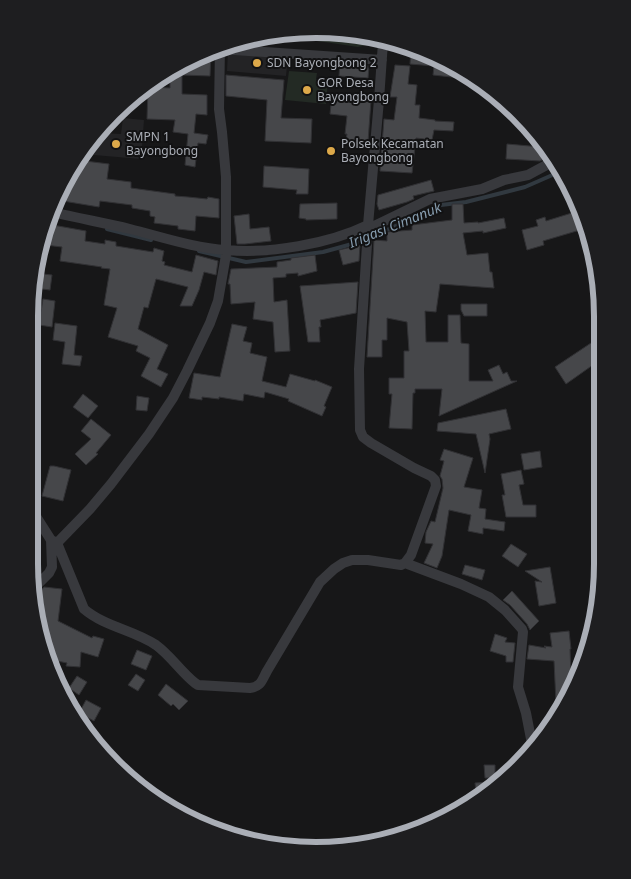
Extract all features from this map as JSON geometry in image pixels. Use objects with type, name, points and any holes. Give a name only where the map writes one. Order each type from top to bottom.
[{"type":"street","points":[[37,517],[54,541],[84,609],[103,622],[156,646],[170,656],[198,684],[255,688],[260,684],[320,582],[334,569],[352,560],[368,560],[401,565],[411,555],[436,486],[435,480],[371,443],[363,436],[360,430],[359,370],[383,46]]},
{"type":"street","points":[[239,48],[382,60]]},
{"type":"street","points":[[38,584],[52,567],[54,541],[90,509],[149,434],[187,371],[210,323],[219,296],[226,253],[226,177],[219,109],[220,55]]},
{"type":"street","points":[[57,213],[226,253],[270,250],[323,241],[357,230],[368,230],[430,199],[482,189],[504,180],[528,175],[549,164]]},
{"type":"street","points":[[405,563],[461,584],[489,597],[505,610],[522,629],[518,687],[526,712],[531,739]]},
{"type":"shaded area","points":[[297,38],[334,38],[368,43],[358,47]]},
{"type":"shaded area","name":"SDN Bayongbong 2","points":[[229,51],[288,55],[286,76],[227,71]]},
{"type":"shaded area","name":"GOR Desa Bayongbong","points":[[289,71],[317,73],[316,79],[328,80],[326,104],[285,100]]},
{"type":"shaded area","name":"SMPN 1 Bayongbong","points":[[123,118],[144,120],[141,159],[89,155],[105,133],[121,134]]},
{"type":"building","points":[[411,54],[459,78],[433,75],[434,66],[410,64]]},
{"type":"building","points":[[211,58],[210,76],[182,75],[182,94],[207,95],[207,115],[196,114],[194,133],[208,135],[206,144],[198,143],[195,167],[185,165],[188,134],[173,132],[175,120],[147,119],[148,94],[156,87],[170,88],[170,79]]},
{"type":"building","points":[[340,64],[369,66],[368,78],[339,76]]},
{"type":"building","points":[[395,65],[410,66],[408,84],[417,85],[415,105],[420,105],[419,118],[454,122],[453,131],[434,130],[432,140],[416,138],[412,173],[380,171],[384,119],[394,120],[397,97],[390,97]]},
{"type":"building","points":[[226,75],[284,80],[281,118],[312,119],[311,143],[265,141],[267,100],[226,96]]},
{"type":"building","points":[[332,95],[371,100],[368,142],[346,140],[347,116],[330,114]]},
{"type":"building","points":[[507,144],[536,147],[542,154],[542,160],[540,161],[506,159]]},
{"type":"building","points":[[84,161],[109,164],[107,179],[131,182],[131,188],[175,194],[175,196],[219,199],[219,218],[196,216],[195,231],[178,229],[178,226],[154,223],[155,217],[150,216],[150,211],[132,208],[132,205],[100,201],[99,207],[63,201]]},
{"type":"building","points":[[264,166],[309,169],[308,194],[296,194],[297,190],[263,187]]},
{"type":"building","points":[[431,180],[434,191],[413,196],[414,199],[407,202],[379,210],[377,204],[378,195]]},
{"type":"building","points":[[337,203],[337,219],[306,220],[299,218],[300,204]]},
{"type":"building","points":[[452,204],[463,204],[464,223],[478,223],[504,218],[506,228],[483,233],[483,231],[463,233],[467,255],[488,253],[494,288],[440,284],[436,312],[425,311],[426,342],[448,342],[448,315],[460,315],[461,343],[469,344],[469,381],[493,381],[488,370],[499,365],[503,374],[507,372],[511,381],[517,381],[439,416],[442,389],[415,389],[415,393],[413,393],[412,429],[389,428],[392,394],[389,394],[389,378],[404,378],[404,351],[409,351],[407,322],[387,318],[387,340],[382,340],[382,357],[367,357],[374,240],[387,241],[387,232],[412,230],[412,225],[452,220]]},
{"type":"building","points":[[573,212],[580,230],[543,241],[544,245],[527,250],[522,230],[538,226],[536,220],[545,217],[546,221]]},
{"type":"building","points":[[249,214],[250,229],[269,227],[271,241],[237,244],[234,216]]},
{"type":"building","points":[[52,225],[86,231],[85,241],[105,244],[105,240],[116,242],[116,246],[153,252],[154,248],[164,251],[162,261],[165,262],[164,265],[192,272],[196,255],[218,261],[216,275],[204,272],[192,306],[180,306],[188,287],[156,279],[148,308],[144,307],[138,329],[168,345],[157,369],[168,374],[161,387],[141,376],[150,358],[136,351],[138,346],[108,337],[117,308],[104,305],[110,269],[60,261],[62,247],[47,245]]},
{"type":"building","points":[[360,245],[359,261],[343,265],[339,250]]},
{"type":"building","points":[[315,255],[317,271],[298,276],[298,273],[286,274],[286,277],[273,278],[274,302],[287,300],[290,351],[275,352],[273,322],[253,319],[255,302],[231,304],[230,284],[228,284],[231,269],[277,267],[277,262]]},
{"type":"building","points":[[41,274],[52,275],[50,290],[39,289]]},
{"type":"building","points":[[358,282],[356,313],[320,320],[320,342],[308,342],[300,286]]},
{"type":"building","points":[[43,299],[55,301],[52,327],[39,325]]},
{"type":"building","points":[[461,304],[487,304],[487,316],[464,316]]},
{"type":"building","points":[[55,323],[77,326],[74,355],[82,356],[80,366],[62,364],[65,342],[53,340]]},
{"type":"building","points":[[232,324],[247,327],[243,341],[252,343],[250,353],[267,357],[262,381],[286,387],[290,374],[315,380],[332,387],[322,416],[288,401],[289,399],[265,392],[264,398],[244,394],[243,401],[219,397],[219,399],[202,397],[202,400],[189,398],[194,373],[220,377]]},
{"type":"building","points":[[594,341],[594,364],[566,384],[555,367]]},
{"type":"building","points":[[83,394],[98,406],[88,418],[73,407]]},
{"type":"building","points":[[137,396],[149,398],[147,411],[136,410]]},
{"type":"building","points":[[506,409],[511,429],[489,434],[490,439],[485,473],[476,434],[437,431],[438,423]]},
{"type":"building","points":[[91,419],[111,435],[96,453],[98,454],[86,465],[75,454],[91,439],[81,431]]},
{"type":"building","points":[[444,449],[473,458],[464,487],[482,490],[479,508],[486,509],[485,519],[505,522],[504,531],[483,528],[483,534],[468,531],[471,515],[449,510],[442,556],[437,568],[424,563],[433,544],[425,543],[426,532],[431,521],[435,522],[443,488],[440,476],[444,461],[440,460]]},
{"type":"building","points":[[540,451],[542,467],[524,470],[521,454]]},
{"type":"building","points":[[50,466],[71,470],[63,501],[42,496]]},
{"type":"building","points":[[521,470],[524,484],[519,485],[523,505],[536,505],[536,517],[506,517],[502,495],[505,495],[501,474]]},
{"type":"building","points":[[511,544],[527,554],[518,567],[502,556]]},
{"type":"building","points":[[465,565],[485,570],[482,580],[462,574]]},
{"type":"building","points":[[550,567],[556,603],[539,606],[535,581],[542,582],[525,571]]},
{"type":"building","points":[[44,587],[62,589],[58,621],[92,638],[93,636],[104,639],[98,657],[81,652],[80,667],[66,666],[67,663],[55,660],[43,618],[39,593]]},
{"type":"building","points":[[512,591],[539,621],[530,630],[510,605],[503,600]]},
{"type":"building","points":[[569,631],[571,649],[571,673],[556,703],[554,661],[527,659],[529,645],[546,648],[544,646],[552,647],[550,633]]},
{"type":"building","points":[[495,634],[507,638],[505,642],[515,643],[513,662],[506,662],[506,656],[490,651]]},
{"type":"building","points":[[137,650],[152,656],[146,670],[131,664]]},
{"type":"building","points":[[136,674],[145,680],[138,691],[128,685]]},
{"type":"building","points":[[77,676],[87,682],[79,695],[69,688]]},
{"type":"building","points":[[166,684],[188,701],[179,710],[158,695]]},
{"type":"building","points":[[86,700],[101,708],[94,721],[82,715],[80,711]]},
{"type":"building","points":[[484,765],[495,765],[495,776],[485,778]]},
{"type":"building","points":[[487,782],[476,791],[475,783]]},
{"type":"waterway","name":"Irigasi Cimanuk","points":[[199,251],[246,262],[323,252],[363,241],[441,205],[466,202],[525,187],[554,174]]},
{"type":"waterway","name":"Irigasi Cimanuk","points":[[107,229],[151,240]]},
{"type":"place","name":"SDN Bayongbong 2","points":[[257,63]]},
{"type":"place","name":"GOR Desa Bayongbong","points":[[307,90]]},
{"type":"place","name":"SMPN 1 Bayongbong","points":[[116,144]]},
{"type":"place","name":"Polsek Kecamatan Bayongbong","points":[[331,151]]}]
